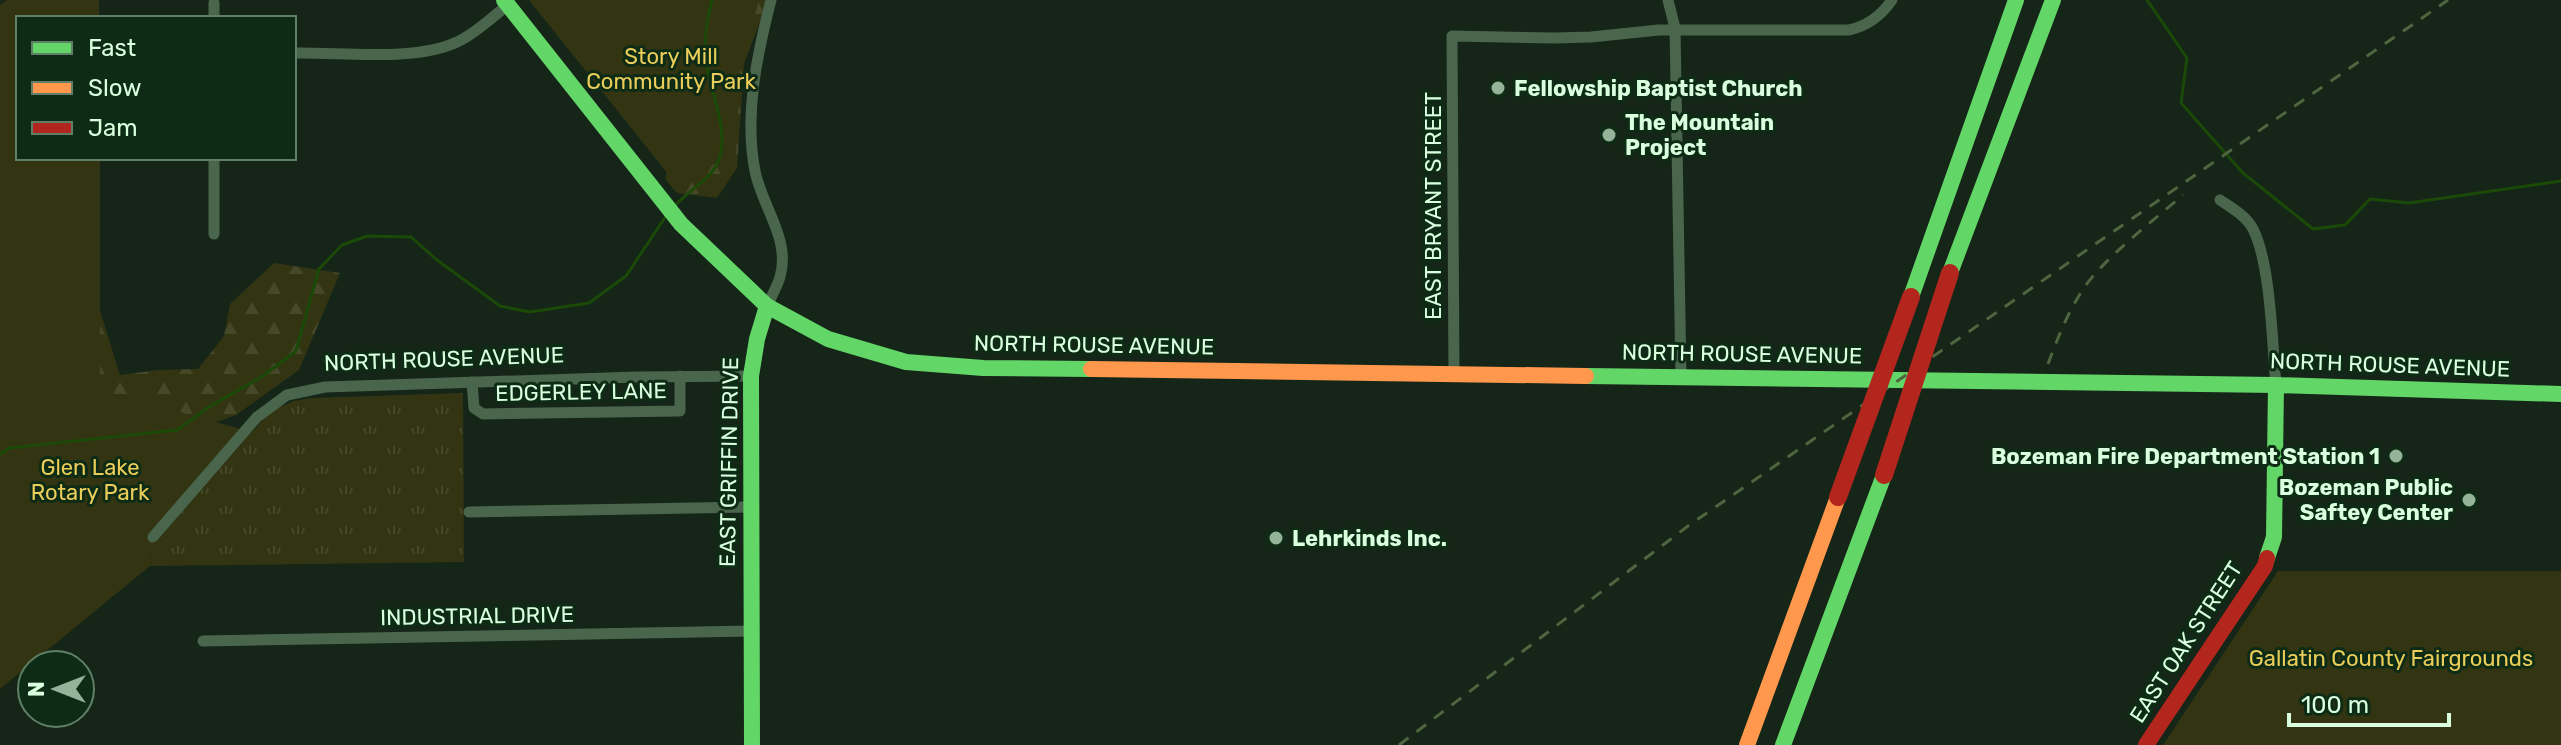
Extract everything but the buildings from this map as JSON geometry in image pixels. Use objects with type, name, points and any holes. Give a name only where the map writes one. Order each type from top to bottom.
[{"type":"main road","points":[[1747,745],[2016,0]]},
{"type":"main road","points":[[1783,745],[1884,475],[1950,273],[2053,0]]},
{"type":"main road","name":"NORTH ROUSE AVENUE","points":[[506,3],[681,224],[767,306],[834,342],[883,357],[983,368],[2276,385],[2561,394]]},
{"type":"main road","name":"EAST GRIFFIN DRIVE","points":[[752,745],[751,376],[767,306]]},
{"type":"main road","name":"EAST OAK STREET","points":[[2146,745],[2265,566],[2274,537],[2276,385]]},
{"type":"street","name":"EAST GRIFFIN DRIVE","points":[[767,306],[780,276],[782,255],[778,230],[763,200],[755,171],[751,130],[757,53],[771,0]]},
{"type":"street","points":[[1668,0],[1675,30],[1681,377]]},
{"type":"street","points":[[1675,30],[1849,30],[1867,24],[1892,0]]},
{"type":"street","points":[[214,3],[214,16]]},
{"type":"street","points":[[296,53],[436,50],[460,41],[506,3]]},
{"type":"street","name":"EAST BRYANT STREET","points":[[1454,375],[1452,36],[1579,38],[1675,30]]},
{"type":"street","points":[[214,160],[214,234]]},
{"type":"street","name":"EAST OAK STREET","points":[[2220,200],[2240,213],[2252,227],[2261,252],[2276,385]]},
{"type":"street","name":"EDGERLEY LANE","points":[[472,382],[474,408],[483,414],[680,411],[680,376]]},
{"type":"street","name":"NORTH ROUSE AVENUE","points":[[153,537],[257,417],[287,395],[325,387],[751,376]]},
{"type":"street","points":[[469,512],[750,507]]},
{"type":"street","name":"INDUSTRIAL DRIVE","points":[[203,641],[751,631]]},
{"type":"green space","name":"Glen Lake Rotary Park","points":[[7,0],[99,0],[99,16],[16,16],[16,160],[100,160],[100,390],[252,432],[151,548],[150,566],[49,649],[16,649],[16,676],[0,689],[0,5]]},
{"type":"green space","name":"Story Mill Community Park","points":[[529,0],[759,0],[740,68],[736,153],[676,184]]},
{"type":"green space","points":[[692,0],[768,0],[744,64],[737,168],[717,198],[677,193],[665,179]]},
{"type":"green space","points":[[0,154],[19,160],[92,285],[120,375],[198,369],[224,336],[230,304],[274,263],[340,273],[299,370],[236,415],[140,449],[0,576]]},
{"type":"green space","points":[[463,393],[464,562],[150,566],[151,548],[273,410],[311,398]]},
{"type":"green space","name":"Gallatin County Fairgrounds","points":[[2278,571],[2561,571],[2561,745],[2163,745]]},
{"type":"waterway","points":[[674,207],[708,176],[717,164],[721,151],[720,122],[705,49],[712,0]]},
{"type":"waterway","points":[[2147,0],[2187,58],[2181,103],[2243,173],[2313,229],[2345,225],[2370,199],[2409,203],[2561,181]]},
{"type":"waterway","points":[[0,454],[9,448],[177,430],[209,407],[263,376],[296,351],[319,269],[342,245],[367,236],[411,237],[500,306],[530,312],[589,303],[626,276],[666,216]]},
{"type":"railway","points":[[1399,745],[1688,526],[2448,0]]},
{"type":"railway","points":[[2048,364],[2069,313],[2086,285],[2119,250],[2183,195]]},
{"type":"traffic: fast","points":[[504,0],[681,224],[767,306],[828,339],[906,362],[983,368],[1091,369]]},
{"type":"traffic: fast","points":[[1911,297],[2016,0]]},
{"type":"traffic: fast","points":[[1950,273],[2053,0]]},
{"type":"traffic: fast","points":[[752,745],[751,376],[767,306]]},
{"type":"traffic: fast","points":[[1586,376],[2276,385],[2561,394]]},
{"type":"traffic: fast","points":[[2267,558],[2274,537],[2276,385]]},
{"type":"traffic: fast","points":[[1783,745],[1884,475]]},
{"type":"traffic: slow","points":[[1091,369],[1586,376]]},
{"type":"traffic: slow","points":[[1747,745],[1838,497]]},
{"type":"traffic: jam","points":[[1884,475],[1950,273]]},
{"type":"traffic: jam","points":[[1838,497],[1911,297]]},
{"type":"traffic: jam","points":[[2146,745],[2265,566],[2267,558]]},
{"type":"place","name":"Fellowship Baptist Church","points":[[1498,88]]},
{"type":"place","name":"The Mountain Project","points":[[1609,135]]},
{"type":"place","name":"Bozeman Fire Department Station 1","points":[[2396,456]]},
{"type":"place","name":"Bozeman Public Saftey Center","points":[[2469,500]]},
{"type":"place","name":"Lehrkinds Inc.","points":[[1276,538]]}]
